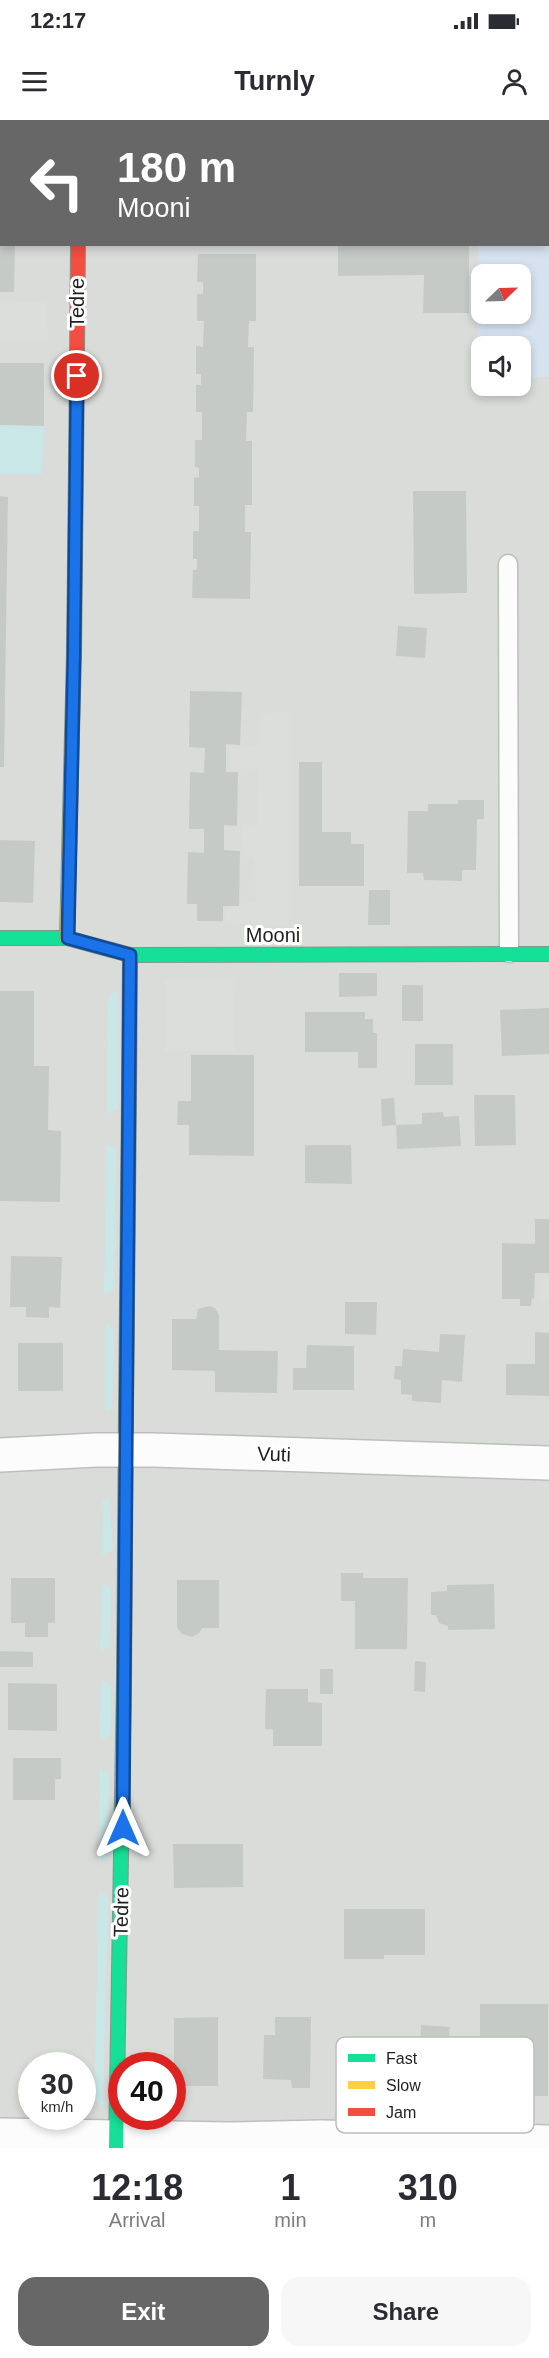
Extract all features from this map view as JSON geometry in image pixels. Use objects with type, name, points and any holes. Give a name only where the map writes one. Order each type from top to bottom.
[{"type":"street","name":"Tedre","points":[[68,938],[74,653],[78,246]]},
{"type":"street","name":"Mooni","points":[[0,938],[68,938],[130,955],[549,954]]},
{"type":"street","name":"Tedre","points":[[116,2142],[122,1874],[130,955]]},
{"type":"street","name":"Vuti","points":[[0,1455],[126,1450],[549,1463]]},
{"type":"street","points":[[0,2135],[116,2142],[321,2137],[549,2142]]},
{"type":"lane","points":[[508,564],[509,953]]},
{"type":"shaded area","points":[[0,246],[549,246],[549,2148],[0,2148]]},
{"type":"shaded area","points":[[478,246],[549,246],[549,377],[531,377],[531,336],[477,336],[477,324],[531,324],[531,264],[478,264]]},
{"type":"shaded area","points":[[0,301],[46,302],[48,340],[0,339]]},
{"type":"shaded area","points":[[0,425],[44,426],[42,474],[0,474]]},
{"type":"shaded area","points":[[290,712],[289,926],[225,923],[226,909],[256,901],[254,858],[244,857],[241,825],[257,825],[259,769],[230,768],[230,749],[259,745],[262,713]]},
{"type":"shaded area","points":[[234,979],[235,1051],[165,1051],[165,981]]},
{"type":"shaded area","points":[[118,991],[117,1109],[107,1114],[108,1000],[109,995]]},
{"type":"shaded area","points":[[107,1144],[116,1148],[114,1290],[104,1295]]},
{"type":"shaded area","points":[[540,1279],[549,1279],[549,1302],[539,1302]]},
{"type":"shaded area","points":[[106,1323],[114,1330],[112,1409],[106,1410]]},
{"type":"shaded area","points":[[109,1497],[113,1550],[102,1555],[103,1501]]},
{"type":"shaded area","points":[[102,1583],[111,1589],[110,1646],[100,1651]]},
{"type":"shaded area","points":[[101,1680],[111,1686],[111,1734],[100,1740]]},
{"type":"shaded area","points":[[100,1768],[109,1773],[108,1858],[99,1863]]},
{"type":"shaded area","points":[[99,1892],[108,1896],[103,2105],[99,2105],[96,2100]]},
{"type":"building","points":[[0,246],[15,246],[14,292],[0,292]]},
{"type":"building","points":[[338,246],[469,246],[469,313],[423,313],[424,275],[338,276]]},
{"type":"building","points":[[198,254],[256,254],[256,321],[249,321],[248,347],[254,347],[253,412],[247,412],[246,441],[252,441],[252,505],[245,505],[245,532],[251,532],[250,599],[192,598],[193,570],[197,570],[197,559],[193,559],[193,531],[199,531],[199,506],[194,506],[194,478],[199,477],[199,468],[195,467],[195,440],[202,440],[202,412],[196,412],[196,385],[201,385],[201,374],[196,374],[196,346],[203,347],[204,321],[197,321],[197,294],[203,294],[203,282],[197,282]]},
{"type":"building","points":[[0,363],[44,363],[44,426],[0,425]]},
{"type":"building","points":[[413,491],[466,491],[467,593],[414,594]]},
{"type":"building","points":[[0,496],[8,497],[4,767],[0,767]]},
{"type":"building","points":[[398,626],[427,628],[425,658],[396,656]]},
{"type":"building","points":[[190,691],[242,692],[240,745],[226,744],[226,772],[238,772],[237,826],[224,825],[224,850],[240,851],[239,906],[223,906],[223,921],[197,921],[197,904],[187,904],[188,852],[204,853],[204,829],[189,829],[190,772],[204,773],[205,748],[189,747]]},
{"type":"building","points":[[299,762],[322,762],[322,832],[351,832],[351,844],[364,844],[364,886],[299,886]]},
{"type":"building","points":[[458,800],[484,800],[484,819],[477,819],[476,870],[462,870],[462,881],[424,880],[423,873],[407,873],[408,811],[428,811],[428,804],[458,804]]},
{"type":"building","points":[[0,840],[35,841],[33,903],[0,902]]},
{"type":"building","points":[[369,890],[390,890],[390,925],[368,925]]},
{"type":"building","points":[[339,973],[377,973],[377,996],[339,997]]},
{"type":"building","points":[[402,985],[423,985],[423,1021],[402,1021]]},
{"type":"building","points":[[0,991],[34,991],[34,1066],[49,1066],[48,1130],[61,1131],[60,1202],[0,1201]]},
{"type":"building","points":[[549,1008],[549,1054],[502,1056],[500,1010]]},
{"type":"building","points":[[305,1012],[365,1012],[365,1019],[373,1019],[373,1033],[377,1033],[377,1068],[358,1068],[358,1052],[305,1052]]},
{"type":"building","points":[[415,1044],[453,1044],[453,1085],[415,1085]]},
{"type":"building","points":[[191,1055],[254,1055],[254,1156],[189,1155],[189,1125],[177,1125],[178,1101],[191,1101]]},
{"type":"building","points":[[474,1095],[515,1095],[516,1145],[475,1146]]},
{"type":"building","points":[[394,1098],[396,1125],[382,1126],[381,1099]]},
{"type":"building","points":[[443,1112],[444,1117],[459,1116],[461,1146],[397,1149],[396,1125],[422,1124],[422,1113]]},
{"type":"building","points":[[305,1145],[351,1145],[352,1184],[305,1183]]},
{"type":"building","points":[[535,1219],[549,1219],[549,1273],[535,1273],[534,1299],[532,1298],[531,1306],[520,1306],[520,1299],[502,1299],[502,1243],[535,1244]]},
{"type":"building","points":[[11,1256],[62,1257],[60,1308],[49,1307],[49,1318],[26,1317],[26,1307],[10,1307]]},
{"type":"building","points":[[345,1302],[377,1302],[376,1335],[345,1334]]},
{"type":"building","points":[[210,1306],[215,1308],[219,1315],[219,1350],[278,1351],[277,1393],[215,1392],[215,1371],[172,1370],[172,1319],[196,1319],[198,1309]]},
{"type":"building","points":[[535,1332],[549,1333],[549,1396],[506,1395],[506,1364],[535,1364]]},
{"type":"building","points":[[440,1334],[465,1335],[462,1382],[442,1380],[441,1403],[412,1401],[412,1395],[401,1394],[401,1380],[394,1379],[395,1366],[402,1366],[403,1349],[439,1352]]},
{"type":"building","points":[[18,1343],[63,1343],[63,1391],[18,1391]]},
{"type":"building","points":[[307,1345],[354,1346],[354,1390],[293,1390],[293,1368],[306,1368]]},
{"type":"building","points":[[341,1573],[363,1573],[363,1578],[408,1578],[407,1649],[355,1649],[355,1601],[341,1601]]},
{"type":"building","points":[[11,1578],[55,1578],[55,1623],[48,1623],[48,1637],[25,1637],[25,1623],[11,1623]]},
{"type":"building","points":[[177,1580],[219,1580],[219,1628],[202,1628],[192,1637],[182,1634],[177,1628]]},
{"type":"building","points":[[494,1584],[495,1629],[448,1630],[448,1626],[439,1623],[436,1615],[431,1615],[431,1592],[447,1591],[447,1585]]},
{"type":"building","points":[[0,1651],[33,1652],[33,1667],[0,1667]]},
{"type":"building","points":[[415,1661],[426,1662],[425,1692],[414,1691]]},
{"type":"building","points":[[320,1669],[333,1669],[333,1694],[320,1694]]},
{"type":"building","points":[[8,1683],[57,1684],[57,1731],[8,1730]]},
{"type":"building","points":[[266,1689],[308,1689],[308,1702],[322,1703],[322,1746],[273,1746],[273,1729],[265,1729]]},
{"type":"building","points":[[13,1758],[61,1758],[61,1779],[55,1779],[55,1800],[13,1800]]},
{"type":"building","points":[[173,1844],[243,1844],[243,1887],[174,1888]]},
{"type":"building","points":[[344,1909],[425,1909],[425,1955],[384,1955],[384,1959],[344,1959]]},
{"type":"building","points":[[480,2004],[548,2004],[548,2096],[534,2096],[534,2037],[480,2037]]},
{"type":"building","points":[[218,2017],[218,2086],[186,2086],[186,2052],[174,2052],[174,2018]]},
{"type":"building","points":[[275,2017],[311,2017],[310,2088],[292,2088],[291,2080],[263,2079],[264,2035],[275,2035]]},
{"type":"building","points":[[421,2025],[450,2027],[449,2037],[421,2037]]},
{"type":"traffic: fast","points":[[0,938],[67,938],[130,955],[549,954]]},
{"type":"traffic: fast","points":[[126,1406],[129,1097]]},
{"type":"traffic: fast","points":[[116,2148],[124,1680]]},
{"type":"traffic: slow","points":[[67,938],[76,466]]},
{"type":"traffic: slow","points":[[124,1680],[126,1406]]},
{"type":"traffic: jam","points":[[76,466],[78,246]]},
{"type":"traffic: jam","points":[[129,1097],[130,955]]},
{"type":"route","points":[[77,376],[68,938],[130,955],[123,1828]]}]
